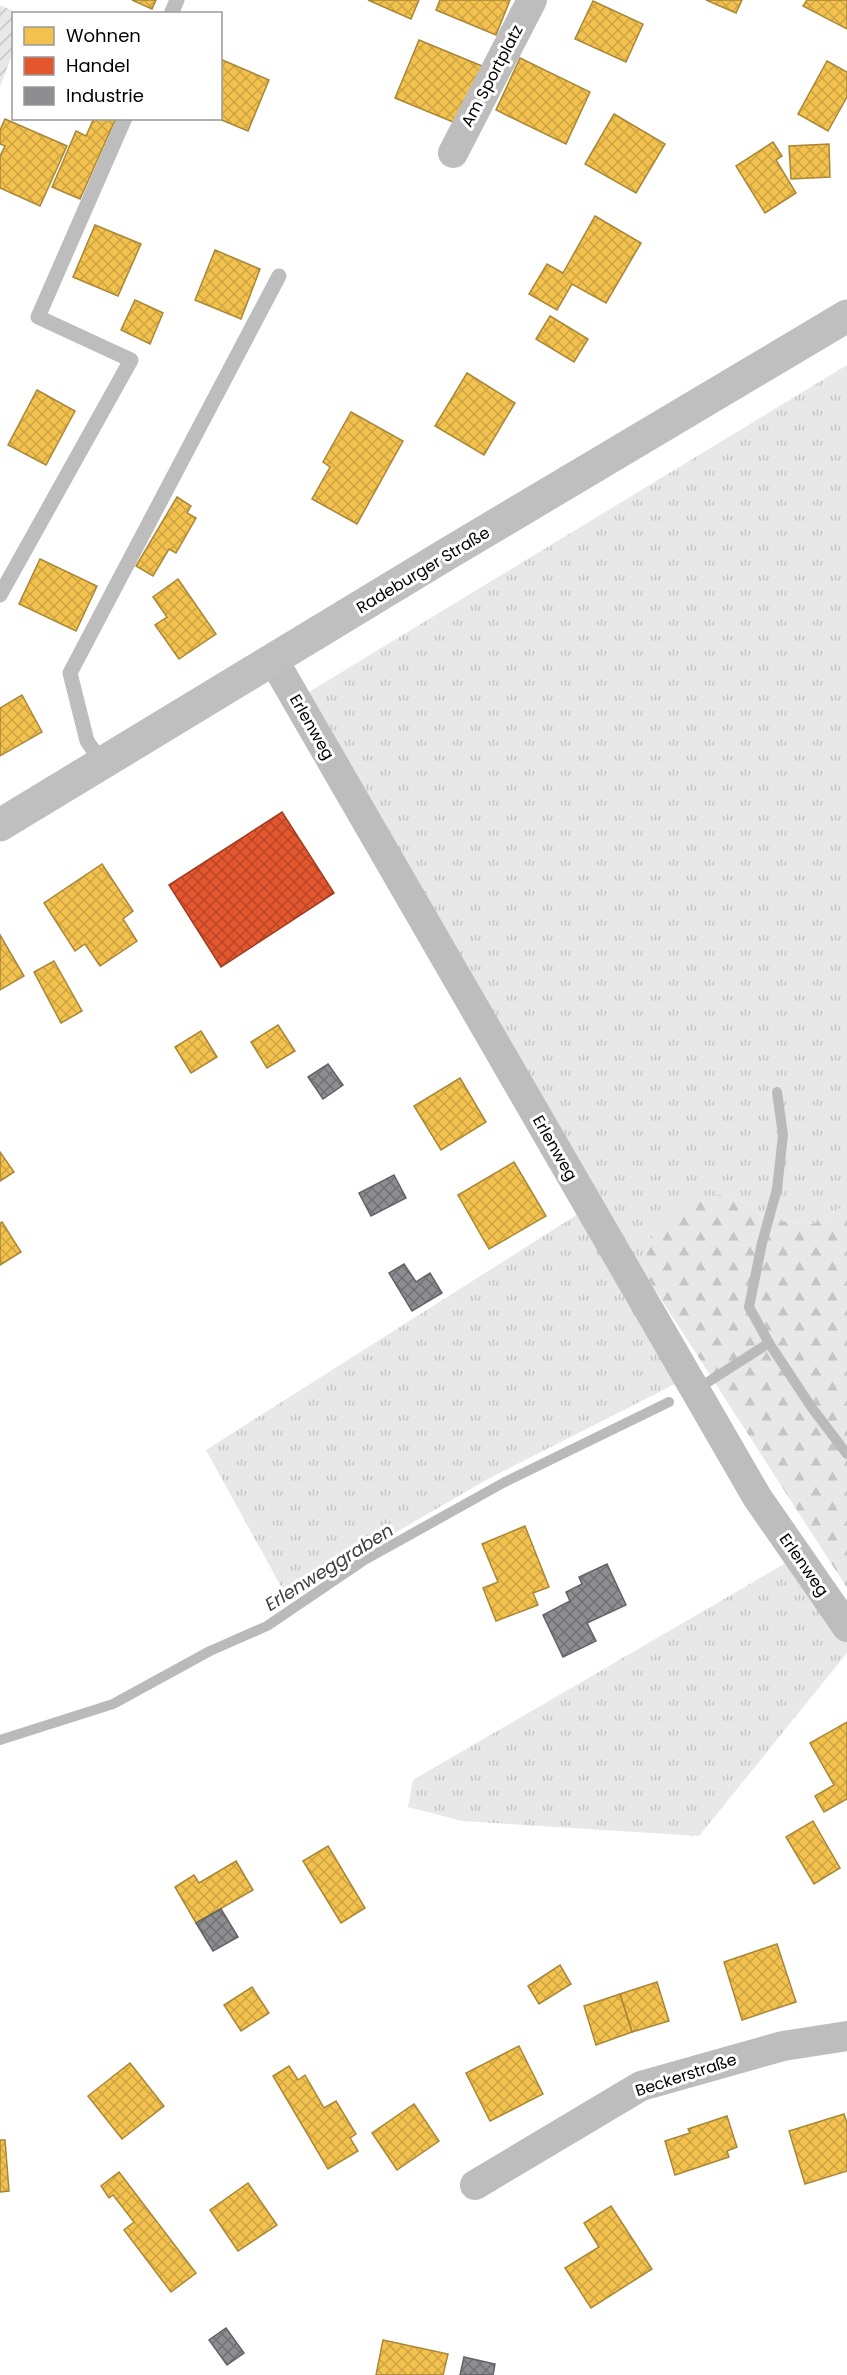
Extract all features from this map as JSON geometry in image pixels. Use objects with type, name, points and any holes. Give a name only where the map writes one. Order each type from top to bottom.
[{"type":"main road","name":"Radeburger Straße","points":[[0,825],[274,661],[447,554],[847,316]]},
{"type":"street","name":"Am Sportplatz","points":[[453,153],[532,0]]},
{"type":"street","name":"Erlenweg","points":[[274,661],[757,1497],[847,1627]]},
{"type":"street","name":"Beckerstraße","points":[[476,2185],[641,2085],[783,2046],[847,2036]]},
{"type":"lane","points":[[0,595],[130,360],[38,317],[124,120]]},
{"type":"lane","points":[[103,764],[87,741],[70,673],[279,276]]},
{"type":"green space","points":[[0,5],[16,12],[12,12],[12,55],[0,87]]},
{"type":"green space","points":[[847,365],[847,1204],[814,1224],[769,1220],[731,1194],[643,1271],[304,695]]},
{"type":"green space","points":[[731,1194],[769,1220],[814,1224],[847,1204],[847,1588],[643,1271],[650,1240],[682,1198]]},
{"type":"green space","points":[[578,1214],[679,1382],[488,1479],[374,1545],[289,1601],[206,1450]]},
{"type":"green space","points":[[791,1560],[847,1642],[847,1653],[699,1836],[462,1821],[408,1807],[413,1780]]},
{"type":"building: Wohnen","points":[[132,0],[156,0],[152,9]]},
{"type":"building: Wohnen","points":[[368,0],[419,0],[411,19]]},
{"type":"building: Wohnen","points":[[440,0],[510,0],[496,35],[436,10]]},
{"type":"building: Wohnen","points":[[706,0],[742,0],[736,13]]},
{"type":"building: Wohnen","points":[[807,0],[847,0],[847,29],[803,6]]},
{"type":"building: Wohnen","points":[[593,1],[643,24],[626,62],[575,39]]},
{"type":"building: Wohnen","points":[[419,40],[482,66],[458,124],[395,98]]},
{"type":"building: Wohnen","points":[[520,58],[590,92],[566,144],[496,110]]},
{"type":"building: Wohnen","points":[[222,60],[269,80],[248,131],[222,120]]},
{"type":"building: Wohnen","points":[[827,61],[847,72],[847,97],[828,131],[798,114]]},
{"type":"building: Wohnen","points":[[614,114],[665,144],[636,193],[585,164]]},
{"type":"building: Wohnen","points":[[5,119],[67,146],[40,206],[0,188],[0,156],[5,146],[0,144],[0,130]]},
{"type":"building: Wohnen","points":[[93,120],[115,120],[80,199],[52,187],[76,131],[86,136]]},
{"type":"building: Wohnen","points":[[773,142],[782,156],[776,160],[796,193],[765,213],[736,166]]},
{"type":"building: Wohnen","points":[[829,144],[830,177],[791,179],[789,146]]},
{"type":"building: Wohnen","points":[[595,216],[641,243],[606,303],[572,284],[557,310],[529,294],[547,264],[563,273]]},
{"type":"building: Wohnen","points":[[95,225],[141,244],[118,296],[73,277]]},
{"type":"building: Wohnen","points":[[215,250],[260,269],[241,319],[195,300]]},
{"type":"building: Wohnen","points":[[135,300],[163,313],[150,344],[121,330]]},
{"type":"building: Wohnen","points":[[550,316],[588,339],[574,362],[536,339]]},
{"type":"building: Wohnen","points":[[467,373],[515,403],[484,455],[435,426]]},
{"type":"building: Wohnen","points":[[37,390],[75,411],[46,465],[8,445]]},
{"type":"building: Wohnen","points":[[351,412],[403,441],[357,524],[312,499],[330,467],[323,462]]},
{"type":"building: Wohnen","points":[[177,497],[191,506],[187,513],[196,518],[176,553],[169,549],[153,576],[136,566]]},
{"type":"building: Wohnen","points":[[40,559],[97,586],[76,631],[19,604]]},
{"type":"building: Wohnen","points":[[178,579],[216,634],[179,659],[155,625],[167,617],[153,597]]},
{"type":"building: Wohnen","points":[[22,695],[42,732],[0,756],[0,708]]},
{"type":"building: Wohnen","points":[[102,864],[133,911],[123,919],[137,941],[100,966],[85,944],[75,951],[44,903]]},
{"type":"building: Wohnen","points":[[0,935],[24,976],[0,990]]},
{"type":"building: Wohnen","points":[[54,961],[82,1011],[61,1023],[34,972]]},
{"type":"building: Wohnen","points":[[278,1025],[295,1051],[267,1068],[251,1042]]},
{"type":"building: Wohnen","points":[[201,1031],[217,1057],[191,1073],[175,1047]]},
{"type":"building: Wohnen","points":[[460,1078],[486,1122],[441,1150],[414,1106]]},
{"type":"building: Wohnen","points":[[0,1152],[14,1172],[0,1181]]},
{"type":"building: Wohnen","points":[[514,1162],[546,1216],[489,1249],[458,1195]]},
{"type":"building: Wohnen","points":[[2,1222],[21,1252],[0,1265],[0,1223]]},
{"type":"building: Wohnen","points":[[525,1526],[549,1587],[533,1593],[538,1605],[496,1621],[483,1588],[498,1582],[482,1544]]},
{"type":"building: Wohnen","points":[[847,1722],[847,1799],[824,1812],[815,1796],[834,1785],[810,1743]]},
{"type":"building: Wohnen","points":[[813,1821],[840,1868],[814,1884],[786,1837]]},
{"type":"building: Wohnen","points":[[328,1846],[365,1908],[341,1923],[303,1861]]},
{"type":"building: Wohnen","points":[[236,1861],[253,1890],[196,1923],[175,1887],[194,1875],[199,1883]]},
{"type":"building: Wohnen","points":[[777,1944],[796,2002],[742,2020],[724,1962]]},
{"type":"building: Wohnen","points":[[560,1965],[571,1984],[539,2004],[528,1986]]},
{"type":"building: Wohnen","points":[[657,1982],[669,2021],[632,2032],[620,1994]]},
{"type":"building: Wohnen","points":[[252,1987],[269,2013],[241,2031],[224,2005]]},
{"type":"building: Wohnen","points":[[620,1994],[632,2032],[596,2045],[584,2006]]},
{"type":"building: Wohnen","points":[[519,2046],[543,2094],[490,2121],[466,2073]]},
{"type":"building: Wohnen","points":[[130,2063],[164,2106],[122,2139],[88,2096]]},
{"type":"building: Wohnen","points":[[289,2066],[298,2080],[305,2075],[324,2108],[336,2101],[356,2134],[350,2138],[358,2151],[328,2169],[273,2076]]},
{"type":"building: Wohnen","points":[[414,2104],[439,2141],[397,2170],[372,2133]]},
{"type":"building: Wohnen","points":[[844,2114],[847,2123],[847,2171],[805,2184],[789,2131]]},
{"type":"building: Wohnen","points":[[727,2116],[737,2147],[727,2151],[729,2157],[675,2175],[665,2141],[690,2133],[688,2129]]},
{"type":"building: Wohnen","points":[[0,2140],[5,2140],[9,2191],[0,2192]]},
{"type":"building: Wohnen","points":[[119,2172],[196,2273],[171,2292],[124,2230],[134,2222],[113,2195],[109,2198],[101,2186]]},
{"type":"building: Wohnen","points":[[248,2183],[277,2225],[238,2251],[210,2210]]},
{"type":"building: Wohnen","points":[[611,2206],[652,2269],[591,2308],[565,2268],[599,2247],[584,2223]]},
{"type":"building: Wohnen","points":[[383,2340],[448,2354],[443,2375],[376,2375]]},
{"type":"building: Handel","points":[[282,812],[334,893],[221,967],[169,885]]},
{"type":"building: Industrie","points":[[328,1064],[343,1085],[323,1099],[308,1077]]},
{"type":"building: Industrie","points":[[394,1175],[406,1198],[371,1216],[359,1193]]},
{"type":"building: Industrie","points":[[404,1264],[416,1282],[430,1273],[442,1293],[412,1311],[389,1273]]},
{"type":"building: Industrie","points":[[607,1564],[626,1605],[587,1623],[596,1641],[563,1657],[543,1615],[570,1601],[566,1592],[582,1584],[579,1577]]},
{"type":"building: Industrie","points":[[221,1909],[238,1937],[213,1951],[196,1923]]},
{"type":"building: Industrie","points":[[226,2328],[244,2353],[227,2365],[209,2340]]},
{"type":"building: Industrie","points":[[464,2357],[495,2364],[493,2375],[460,2375]]},
{"type":"waterway","points":[[769,1343],[749,1307],[762,1243],[777,1189],[783,1135],[777,1092]]},
{"type":"waterway","name":"Erlenweggraben","points":[[708,1382],[769,1343],[812,1408],[847,1454]]},
{"type":"waterway","name":"Erlenweggraben","points":[[0,1740],[113,1704],[210,1651],[267,1626],[363,1561],[503,1483],[669,1402]]}]
